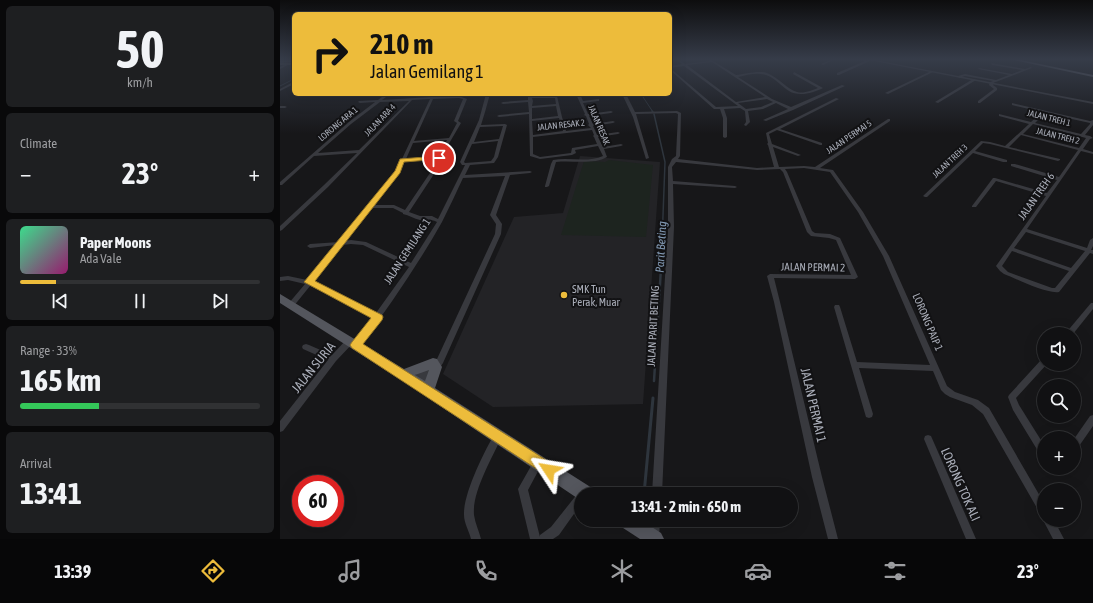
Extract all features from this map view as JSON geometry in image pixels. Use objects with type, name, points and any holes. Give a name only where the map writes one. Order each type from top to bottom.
[{"type":"main road","points":[[280,298],[416,382],[538,462],[574,488]]},
{"type":"main road","points":[[416,382],[437,362]]},
{"type":"main road","points":[[416,382],[437,362]]},
{"type":"main road","points":[[636,527],[654,539]]},
{"type":"street","points":[[688,84],[715,108],[762,108],[776,102]]},
{"type":"street","points":[[711,84],[744,109],[748,122],[746,125]]},
{"type":"street","points":[[747,84],[767,98],[793,110]]},
{"type":"street","points":[[782,84],[796,93],[805,94],[821,88],[814,84]]},
{"type":"street","points":[[887,93],[906,84]]},
{"type":"street","points":[[937,102],[967,84]]},
{"type":"street","points":[[979,102],[996,89],[991,84]]},
{"type":"street","points":[[997,84],[1093,103]]},
{"type":"street","points":[[280,90],[292,85]]},
{"type":"street","points":[[765,120],[793,110],[843,86]]},
{"type":"street","name":"LORONG ARA 1","points":[[280,184],[298,167],[386,96]]},
{"type":"street","points":[[291,305],[398,171],[433,96]]},
{"type":"street","points":[[478,126],[505,124],[495,160],[468,164],[462,162],[478,126],[487,96]]},
{"type":"street","points":[[503,103],[531,97],[555,96],[556,105],[565,132]]},
{"type":"street","name":"JALAN RESAK","points":[[547,186],[553,162],[573,159],[603,159],[605,157],[579,96]]},
{"type":"street","points":[[625,96],[634,113],[648,158]]},
{"type":"street","points":[[531,97],[531,156],[574,154],[573,149],[621,145]]},
{"type":"street","points":[[360,102],[465,98],[456,121],[459,123],[439,158],[402,160]]},
{"type":"street","points":[[736,103],[767,98]]},
{"type":"street","points":[[779,168],[769,144],[767,134],[837,99]]},
{"type":"street","name":"JALAN ARA 4","points":[[280,229],[361,152],[411,100]]},
{"type":"street","points":[[581,102],[598,100]]},
{"type":"street","points":[[1013,104],[1092,121],[1092,124],[1083,135]]},
{"type":"street","points":[[531,107],[556,105]]},
{"type":"street","points":[[280,107],[285,107]]},
{"type":"street","points":[[722,109],[725,118],[725,137]]},
{"type":"street","points":[[1006,147],[1045,111]]},
{"type":"street","points":[[586,115],[611,112]]},
{"type":"street","name":"JALAN PARIT BETING","points":[[634,113],[680,113],[681,126],[678,156],[670,167],[671,227],[657,487]]},
{"type":"street","points":[[801,113],[806,115]]},
{"type":"street","points":[[500,116],[531,114]]},
{"type":"street","name":"JALAN TREH 1","points":[[1000,115],[1033,122],[1091,138]]},
{"type":"street","points":[[531,120],[560,117]]},
{"type":"street","name":"JALAN PERMAI 5","points":[[817,168],[889,120]]},
{"type":"street","name":"JALAN RESAK 2","points":[[531,136],[565,132],[613,122]]},
{"type":"street","points":[[777,129],[821,144]]},
{"type":"street","points":[[595,136],[618,133]]},
{"type":"street","name":"JALAN TREH 2","points":[[1020,134],[1093,153]]},
{"type":"street","name":"JALAN TREH 6","points":[[1072,270],[1058,290],[1052,290],[1006,273],[999,266],[1080,150],[1091,138]]},
{"type":"street","points":[[412,142],[450,139]]},
{"type":"street","points":[[471,143],[500,140]]},
{"type":"street","name":"JALAN TREH 3","points":[[925,196],[982,142],[1058,160]]},
{"type":"street","points":[[769,144],[799,155]]},
{"type":"street","points":[[972,151],[1005,161]]},
{"type":"street","points":[[314,155],[361,152]]},
{"type":"street","name":"LORONG PAIP 1","points":[[674,160],[763,169],[817,168],[831,171],[867,224],[886,256],[947,392],[974,401],[986,411],[1037,500]]},
{"type":"street","name":"JALAN GEMILANG 1","points":[[353,343],[378,317],[412,266],[440,221],[468,164]]},
{"type":"street","points":[[1013,165],[1060,178]]},
{"type":"street","name":"JALAN PERMAI 2","points":[[770,276],[854,277],[838,239],[830,236],[813,235],[810,232],[785,172],[779,168]]},
{"type":"street","points":[[405,213],[434,171]]},
{"type":"street","points":[[461,177],[530,172]]},
{"type":"street","points":[[437,362],[478,279],[498,234],[499,224],[493,215],[508,174]]},
{"type":"street","points":[[974,206],[995,179],[1049,195]]},
{"type":"street","points":[[670,182],[735,187]]},
{"type":"street","points":[[370,206],[394,207],[405,213],[421,218],[432,218],[440,221]]},
{"type":"street","points":[[1025,230],[1090,251]]},
{"type":"street","points":[[1011,249],[1072,270],[1090,251],[1093,240]]},
{"type":"street","points":[[310,246],[340,243],[364,243],[412,266]]},
{"type":"street","name":"JALAN PERMAI 1","points":[[770,276],[817,478],[833,539]]},
{"type":"street","points":[[280,279],[289,277],[309,282],[378,317]]},
{"type":"street","points":[[1075,327],[1093,305]]},
{"type":"street","points":[[836,307],[869,414]]},
{"type":"street","points":[[1086,315],[1093,318]]},
{"type":"street","name":"JALAN SURIA","points":[[280,428],[333,359],[353,343]]},
{"type":"street","points":[[306,347],[333,359]]},
{"type":"street","points":[[854,365],[935,368]]},
{"type":"street","points":[[1037,370],[1012,397],[1016,407],[1037,442]]},
{"type":"street","points":[[1081,436],[1093,419]]},
{"type":"street","points":[[476,539],[469,514],[470,503],[488,452],[498,436]]},
{"type":"street","name":"LORONG TOK ALI","points":[[928,439],[971,539]]},
{"type":"street","points":[[535,539],[523,489],[538,462]]},
{"type":"street","points":[[544,539],[555,531],[574,506]]},
{"type":"street","points":[[654,539],[655,527]]},
{"type":"street","points":[[1052,527],[1059,539]]},
{"type":"shaded area","name":"SMK Tun Perak, Muar","points":[[580,156],[660,162],[643,404],[493,407],[443,374],[514,217],[563,213]]},
{"type":"shaded area","points":[[609,160],[653,165],[646,237],[561,235],[584,161],[605,162]]},
{"type":"waterway","points":[[280,86],[284,84]]},
{"type":"waterway","name":"Parit Beting","points":[[642,96],[653,112],[652,111]]},
{"type":"waterway","name":"Parit Beting","points":[[654,114],[665,162],[661,269]]},
{"type":"waterway","name":"Parit Beting","points":[[654,381],[661,268]]},
{"type":"waterway","name":"Parit Beting","points":[[645,487],[653,398]]},
{"type":"place","name":"SMK Tun Perak, Muar","points":[[564,295]]},
{"type":"route","points":[[439,158],[402,160],[398,171],[309,282],[378,317],[356,345],[549,470]]}]
